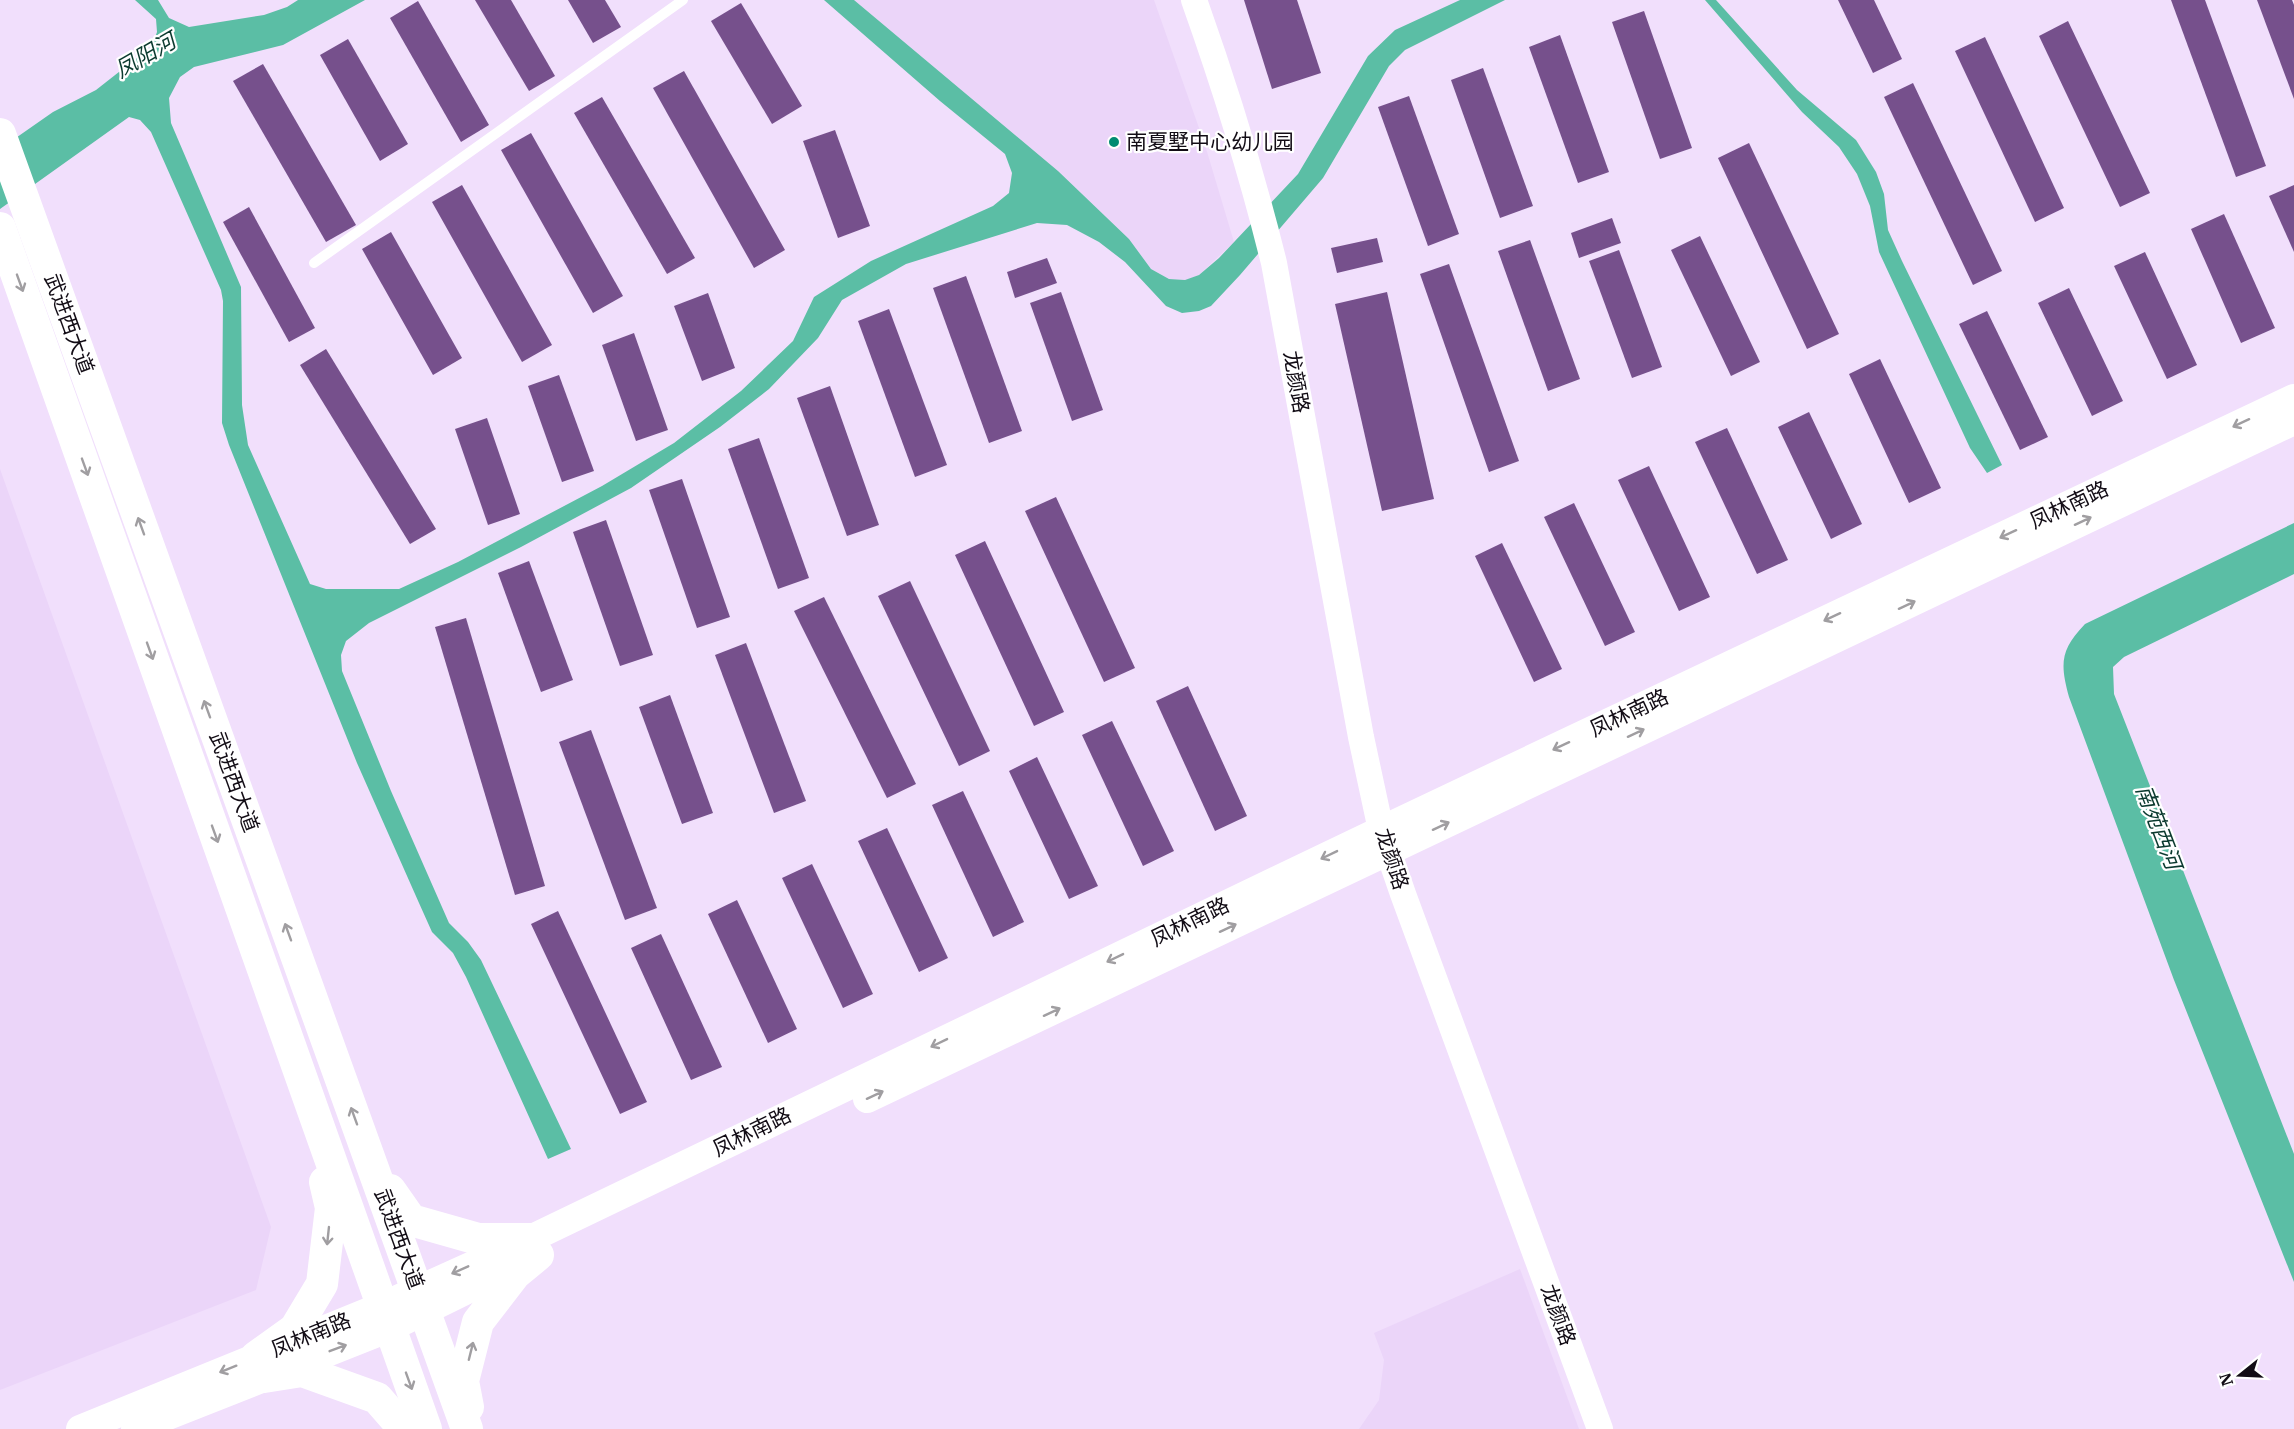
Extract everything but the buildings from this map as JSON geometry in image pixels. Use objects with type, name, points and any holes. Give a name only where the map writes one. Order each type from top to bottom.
[{"type":"main road","name":"武进西大道","points":[[0,135],[466,1429]]},
{"type":"main road","name":"武进西大道","points":[[0,228],[426,1429]]},
{"type":"main road","name":"凤林南路","points":[[80,1429],[260,1367],[386,1317],[1385,841],[2294,398]]},
{"type":"main road","name":"凤林南路","points":[[1385,841],[2294,421]]},
{"type":"main road","points":[[260,1367],[296,1329],[322,1284],[331,1208],[301,1076]]},
{"type":"main road","points":[[370,1160],[411,1221],[478,1239],[534,1247],[478,1322],[463,1381],[472,1429]]},
{"type":"main road","points":[[260,1367],[302,1371],[377,1398],[404,1429]]},
{"type":"main road","name":"凤林南路","points":[[135,1429],[260,1367]]},
{"type":"street","name":"龙颜路","points":[[1194,0],[1255,188],[1275,263],[1359,726],[1385,841],[1600,1429]]},
{"type":"lane","points":[[314,263],[683,0]]},
{"type":"shaded area","name":"南夏墅中心幼儿园","points":[[854,0],[1154,0],[1205,145],[1234,242],[1199,275],[1186,280],[1169,279],[1151,269],[1129,239],[1058,171]]},
{"type":"shaded area","points":[[0,469],[271,1227],[256,1290],[0,1390]]},
{"type":"shaded area","points":[[1520,1269],[1579,1429],[1359,1429],[1379,1400],[1384,1360],[1374,1333]]},
{"type":"water","name":"凤阳河","points":[[135,0],[158,0],[169,18],[189,27],[264,15],[287,7],[298,0],[365,0],[283,45],[194,67],[180,77],[169,98],[171,123],[241,287],[242,405],[248,445],[310,584],[326,589],[399,589],[458,562],[602,486],[674,443],[741,391],[793,341],[814,297],[871,261],[993,206],[1009,193],[1012,173],[1005,154],[824,0],[854,0],[1058,171],[1129,239],[1151,269],[1169,279],[1185,280],[1199,275],[1219,258],[1298,174],[1368,56],[1395,30],[1460,0],[1505,0],[1405,50],[1389,66],[1323,178],[1211,306],[1199,311],[1182,313],[1166,306],[1125,262],[1099,242],[1067,225],[1037,223],[906,264],[842,300],[818,338],[769,389],[720,427],[631,488],[521,547],[369,623],[346,641],[341,655],[342,671],[449,923],[468,942],[481,960],[571,1149],[548,1159],[466,977],[453,953],[432,932],[419,903],[357,763],[229,445],[222,423],[223,301],[221,290],[151,132],[140,120],[129,117],[0,209],[0,149],[53,112],[96,90],[152,46],[157,32],[156,19]]},
{"type":"water","points":[[1705,0],[1716,0],[1797,90],[1856,140],[1876,172],[1884,194],[1888,230],[2002,465],[1987,473],[1970,448],[1879,252],[1870,206],[1857,174],[1839,147],[1802,112]]},
{"type":"water","name":"南苑西河","points":[[2294,523],[2294,574],[2124,657],[2113,667],[2114,694],[2294,1154],[2294,1282],[2174,980],[2069,697],[2064,675],[2064,658],[2071,642],[2085,624]]},
{"type":"place","name":"南夏墅中心幼儿园","points":[[1114,142]]}]
